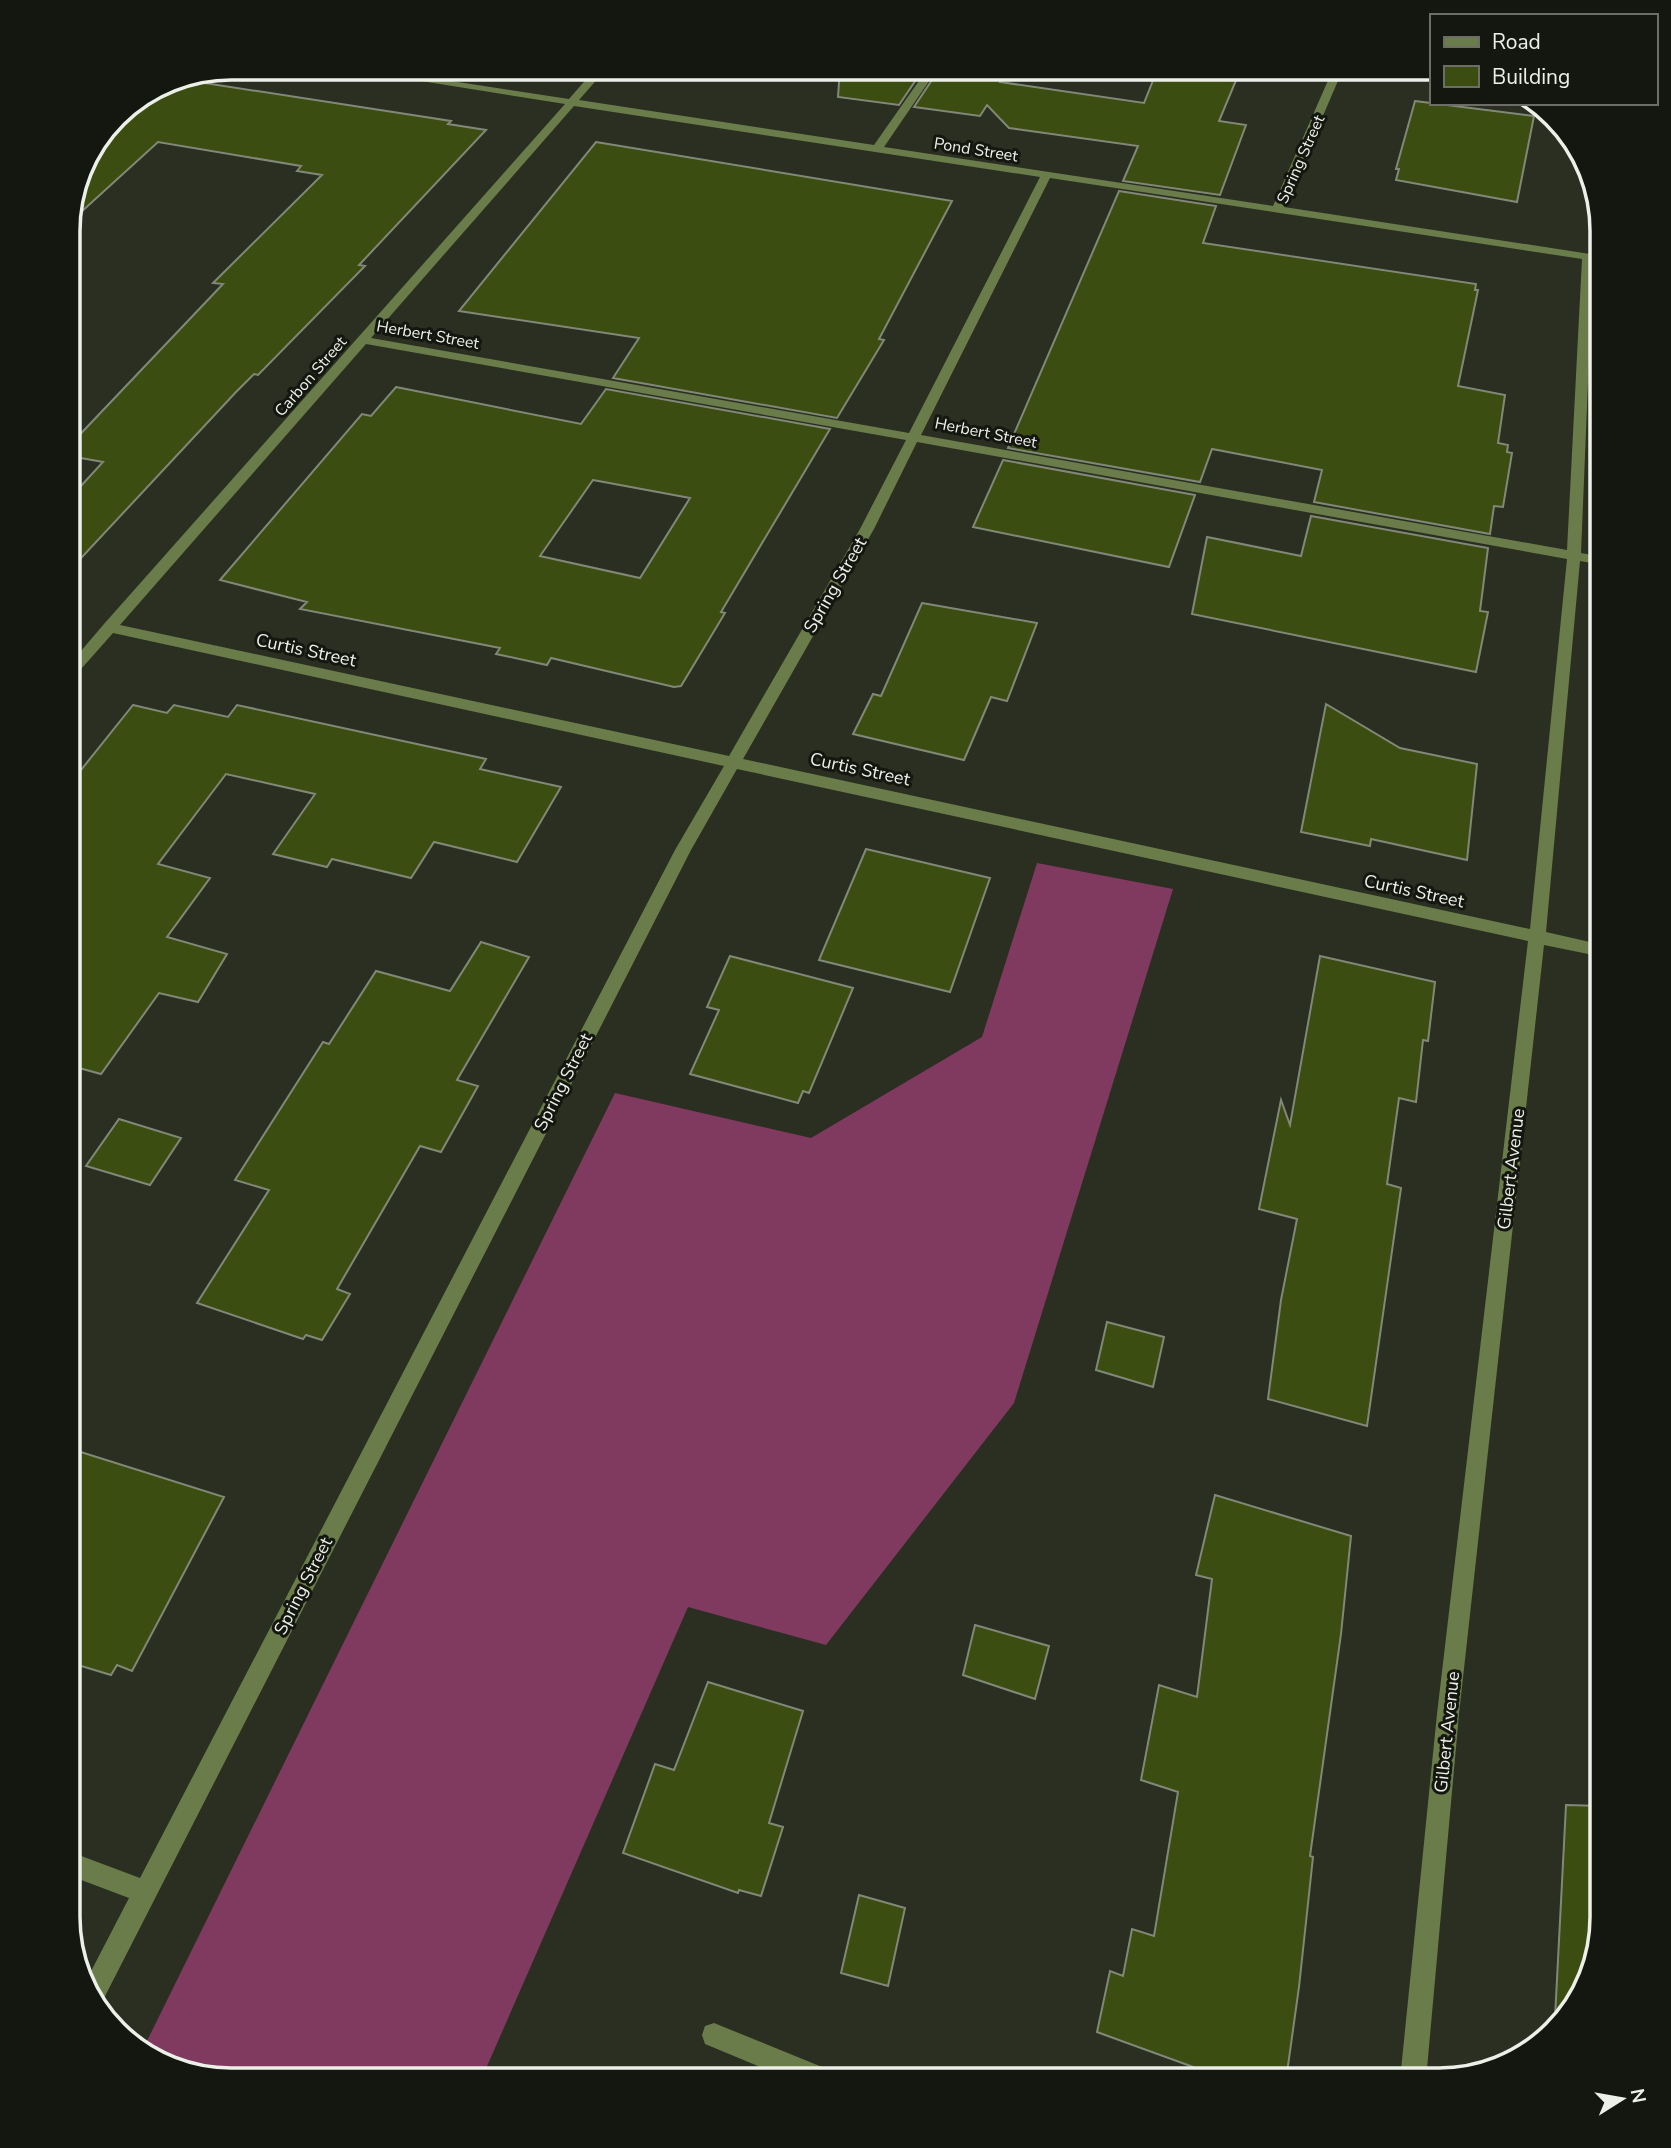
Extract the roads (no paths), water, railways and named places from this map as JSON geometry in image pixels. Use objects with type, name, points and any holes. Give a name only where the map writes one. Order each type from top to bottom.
[{"type":"street","name":"Pond Street","points":[[427,81],[1590,257]]},
{"type":"street","name":"Carbon Street","points":[[81,661],[591,81]]},
{"type":"street","points":[[876,150],[924,81]]},
{"type":"street","name":"Spring Street","points":[[1277,210],[1334,81]]},
{"type":"street","name":"Spring Street","points":[[97,1985],[670,875],[867,529],[1046,175]]},
{"type":"street","name":"Gilbert Avenue","points":[[1414,2068],[1448,1714],[1537,937],[1574,556],[1590,329]]},
{"type":"street","name":"Herbert Street","points":[[363,340],[914,435],[1287,507],[1590,559]]},
{"type":"street","name":"Curtis Street","points":[[110,627],[1590,948]]},
{"type":"street","points":[[80,1868],[145,1892]]},
{"type":"street","points":[[714,2035],[794,2068]]}]
